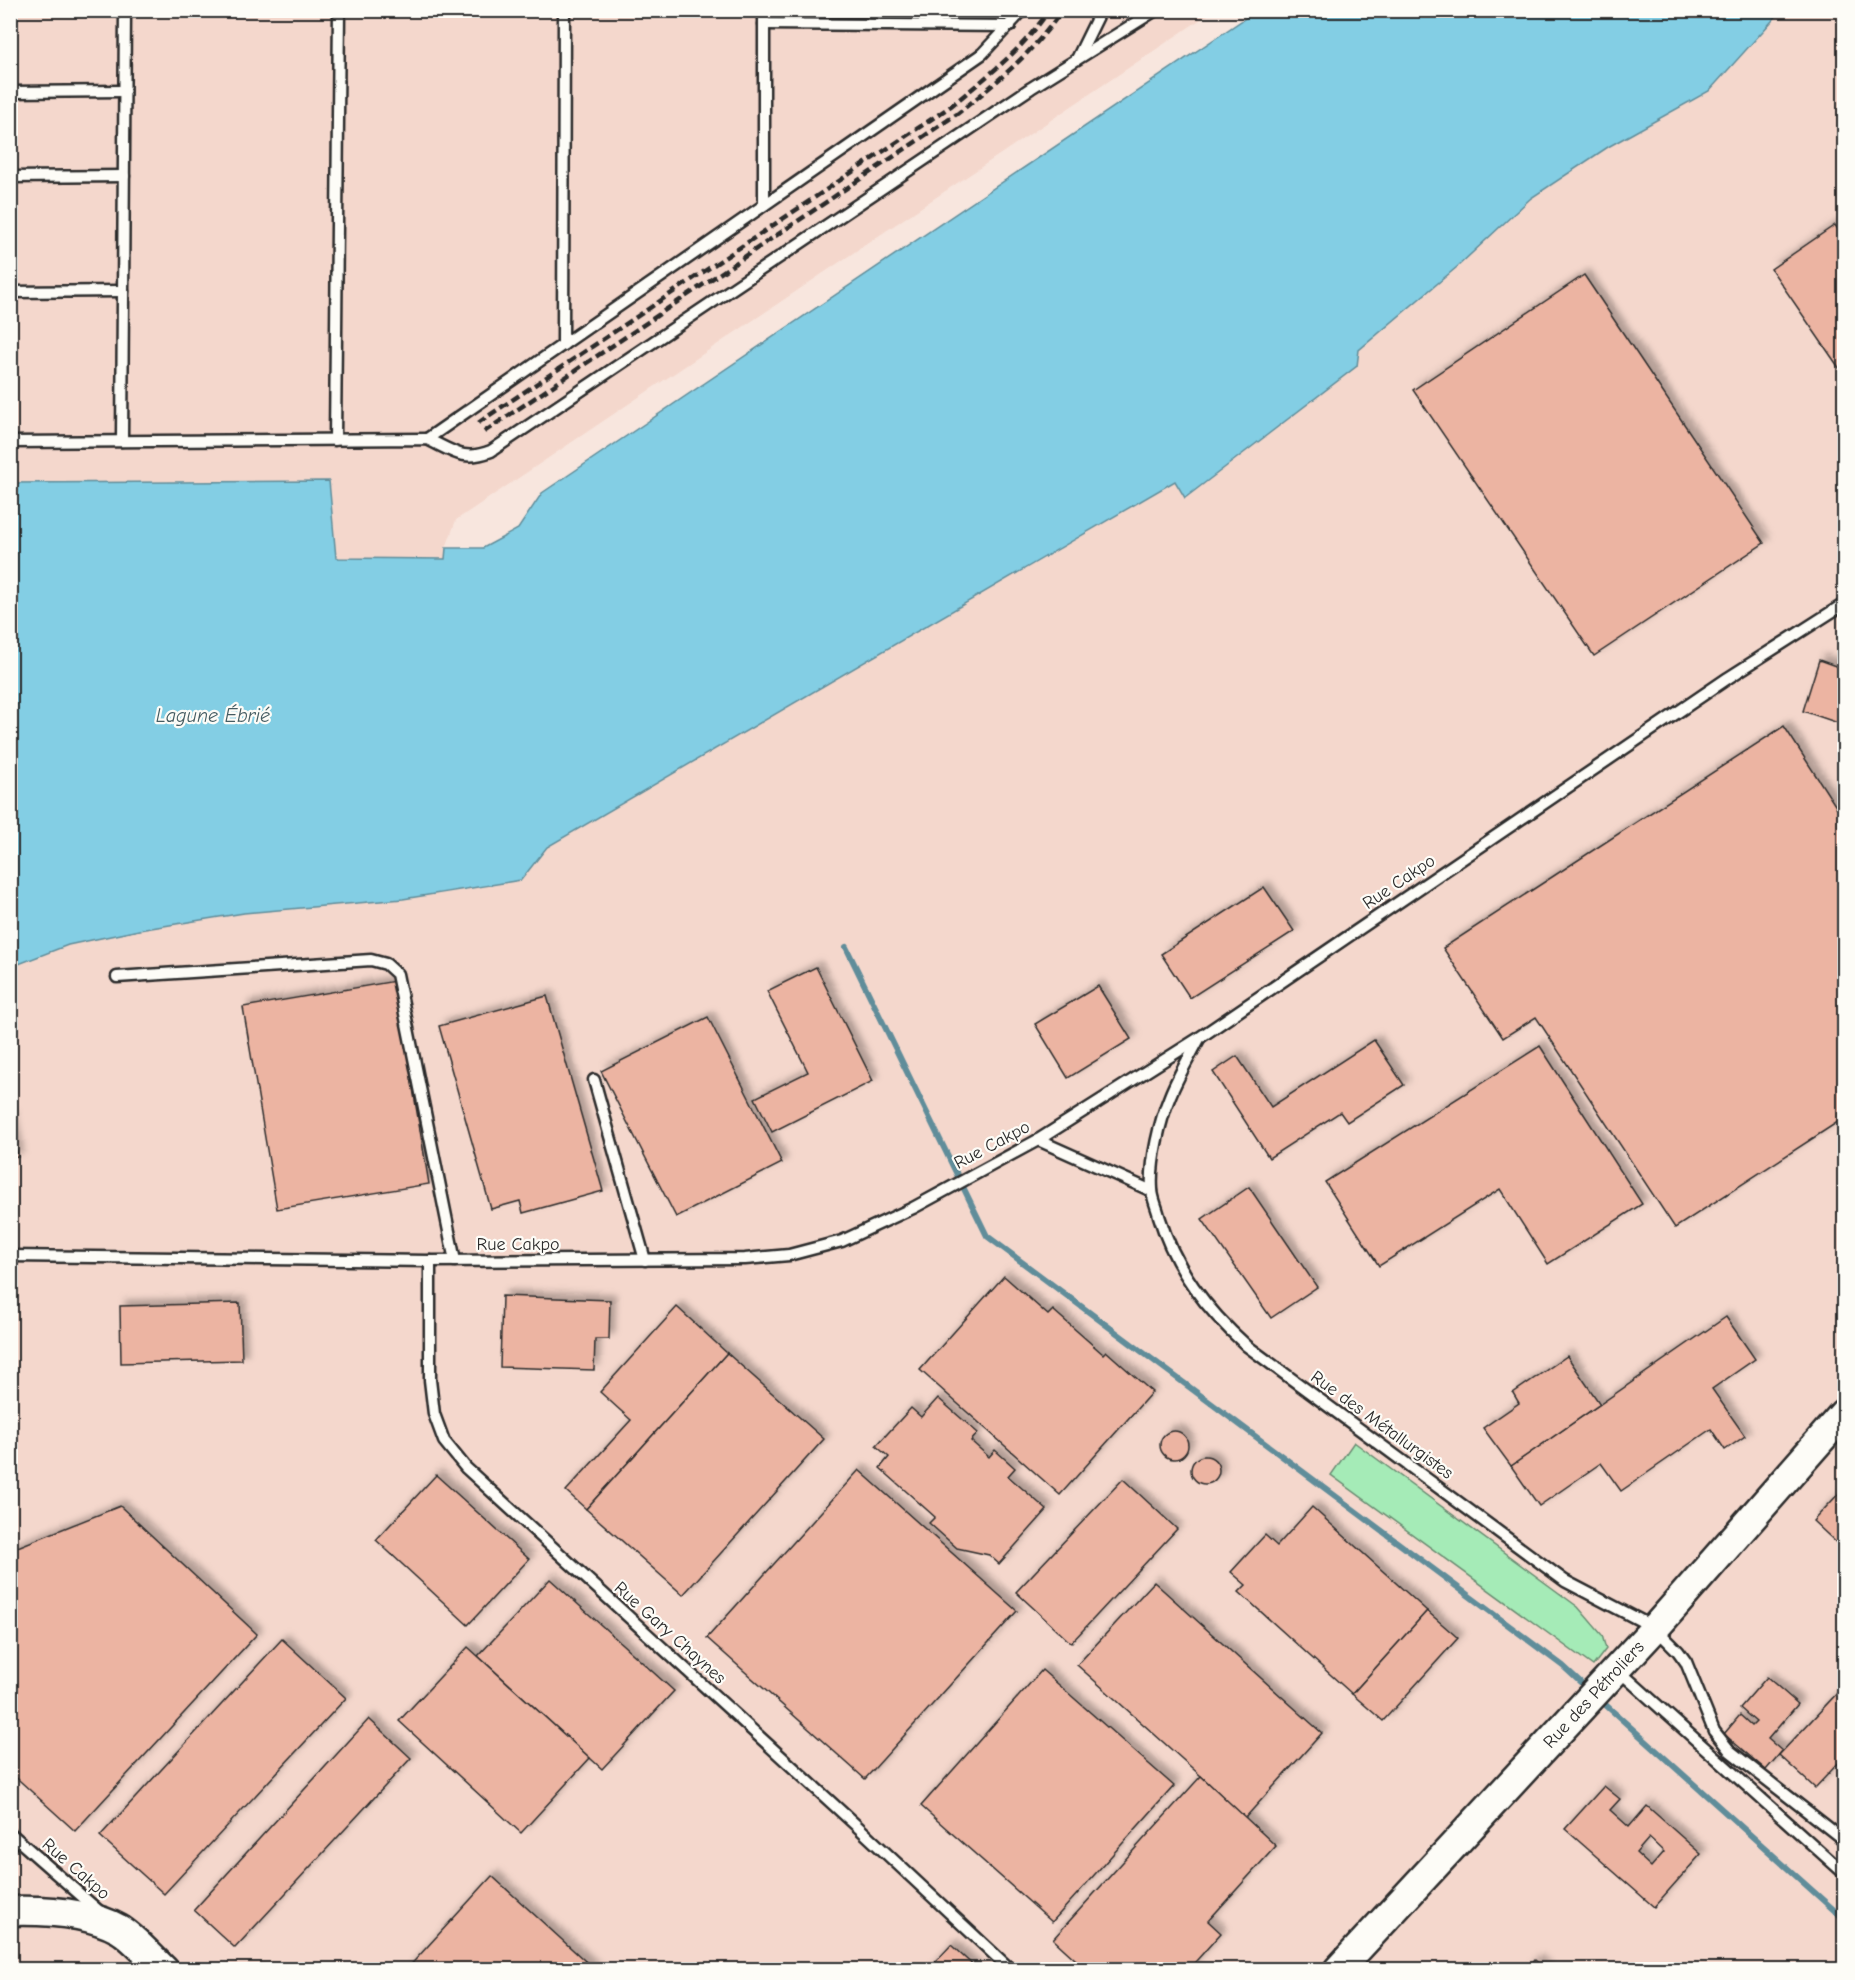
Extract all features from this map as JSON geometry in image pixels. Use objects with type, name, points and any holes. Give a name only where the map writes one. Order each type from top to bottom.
[{"type":"street","name":"Rue des Pétroliers","points":[[1338,1970],[1614,1672],[1845,1413]]},
{"type":"street","points":[[10,1911],[33,1910],[63,1913],[120,1930],[164,1970]]},
{"type":"lane","points":[[122,441],[125,10]]},
{"type":"lane","points":[[335,440],[339,10]]},
{"type":"lane","points":[[563,345],[564,10]]},
{"type":"lane","points":[[764,10],[764,205]]},
{"type":"lane","points":[[427,439],[982,54],[1023,10]]},
{"type":"lane","points":[[1077,59],[1101,10]]},
{"type":"lane","points":[[10,442],[427,439],[462,456],[475,457],[491,451],[1077,59],[1156,10]]},
{"type":"lane","points":[[764,24],[1010,26]]},
{"type":"lane","points":[[10,92],[124,91]]},
{"type":"lane","points":[[10,177],[124,176]]},
{"type":"lane","points":[[10,292],[123,291]]},
{"type":"lane","name":"Rue Cakpo","points":[[10,1256],[430,1261],[645,1260],[789,1256],[842,1241],[913,1208],[1038,1140],[1199,1038],[1728,678],[1845,604]]},
{"type":"lane","points":[[117,977],[371,960],[386,964],[397,974],[454,1261]]},
{"type":"lane","name":"Rue des Métallurgistes","points":[[1199,1038],[1169,1097],[1158,1136],[1152,1191],[1175,1259],[1199,1296],[1223,1324],[1247,1346],[1565,1581],[1654,1628],[1686,1662],[1719,1740],[1845,1840]]},
{"type":"lane","points":[[594,1080],[645,1260]]},
{"type":"lane","points":[[1038,1140],[1152,1191]]},
{"type":"lane","name":"Rue Gary Chaynes","points":[[430,1261],[430,1380],[434,1414],[444,1441],[466,1468],[1011,1970]]},
{"type":"lane","points":[[1614,1672],[1845,1873]]},
{"type":"lane","name":"Rue Cakpo","points":[[10,1833],[120,1930]]},
{"type":"shaded area","points":[[10,11],[1213,11],[456,520],[446,548],[445,559],[336,558],[328,481],[11,483]]},
{"type":"shaded area","points":[[1781,11],[1844,11],[1844,1969],[11,1970],[11,967],[68,945],[139,930],[244,913],[521,880],[547,847],[1175,481],[1186,498],[1457,267],[1531,198],[1608,147],[1709,91]]},
{"type":"green space","points":[[1354,1442],[1578,1607],[1602,1635],[1606,1649],[1593,1666],[1331,1475]]},
{"type":"water","name":"Lagune Ébrié","points":[[1256,11],[1781,11],[1709,91],[1608,147],[1531,198],[1457,267],[1359,350],[1357,366],[1185,498],[1175,481],[547,847],[521,880],[403,899],[244,913],[139,930],[68,945],[11,967],[11,483],[329,481],[336,558],[445,559],[446,548],[483,548],[518,529],[542,493]]},
{"type":"building","points":[[1835,225],[1844,238],[1844,375],[1771,269]]},
{"type":"building","points":[[1584,275],[1764,543],[1594,656],[1413,390]]},
{"type":"building","points":[[1819,660],[1844,669],[1844,725],[1803,711]]},
{"type":"building","points":[[1784,726],[1844,819],[1844,1118],[1675,1228],[1536,1017],[1503,1038],[1443,948]]},
{"type":"building","points":[[1264,887],[1294,931],[1190,998],[1161,954]]},
{"type":"building","points":[[816,967],[873,1081],[772,1132],[755,1098],[808,1072],[767,991]]},
{"type":"building","points":[[395,981],[429,1184],[277,1209],[243,1007]]},
{"type":"building","points":[[1098,986],[1131,1039],[1068,1078],[1035,1024]]},
{"type":"building","points":[[547,996],[603,1191],[523,1213],[520,1201],[491,1209],[439,1026]]},
{"type":"building","points":[[708,1017],[782,1163],[676,1217],[601,1071]]},
{"type":"building","points":[[1374,1040],[1404,1085],[1347,1122],[1340,1112],[1269,1158],[1213,1072],[1237,1056],[1271,1107]]},
{"type":"building","points":[[1540,1046],[1642,1204],[1548,1264],[1500,1189],[1379,1266],[1325,1182]]},
{"type":"building","points":[[10,1114],[18,1157],[10,1158]]},
{"type":"building","points":[[1249,1187],[1317,1287],[1271,1318],[1202,1219]]},
{"type":"building","points":[[1004,1276],[1048,1315],[1053,1310],[1103,1354],[1106,1351],[1152,1392],[1060,1495],[920,1370]]},
{"type":"building","points":[[502,1296],[610,1300],[609,1339],[595,1339],[594,1370],[500,1367]]},
{"type":"building","points":[[240,1303],[242,1360],[121,1363],[120,1306]]},
{"type":"building","points":[[677,1307],[727,1353],[586,1509],[566,1491],[631,1420],[600,1392]]},
{"type":"building","points":[[1726,1317],[1755,1359],[1712,1389],[1745,1436],[1725,1450],[1711,1429],[1621,1491],[1601,1463],[1539,1506],[1511,1466]]},
{"type":"building","points":[[727,1353],[824,1439],[683,1595],[586,1509]]},
{"type":"building","points":[[1567,1356],[1600,1404],[1511,1466],[1483,1428],[1519,1403],[1513,1393]]},
{"type":"building","points":[[938,1398],[978,1433],[971,1441],[989,1457],[995,1450],[1015,1468],[1008,1476],[1047,1510],[999,1564],[989,1555],[957,1548],[929,1523],[935,1517],[880,1468],[889,1457],[876,1446],[911,1408],[921,1417]]},
{"type":"building","points":[[1174,1431],[1184,1435],[1188,1445],[1184,1455],[1174,1459],[1164,1455],[1160,1445],[1164,1435]]},
{"type":"building","points":[[1205,1456],[1215,1460],[1219,1470],[1215,1480],[1205,1484],[1195,1480],[1191,1470],[1195,1460]]},
{"type":"building","points":[[859,1470],[1017,1611],[865,1779],[707,1638]]},
{"type":"building","points":[[436,1475],[529,1559],[468,1625],[376,1540]]},
{"type":"building","points":[[1123,1479],[1177,1529],[1071,1643],[1016,1592]]},
{"type":"building","points":[[1844,1488],[1844,1546],[1842,1548],[1813,1521]]},
{"type":"building","points":[[120,1506],[257,1634],[75,1831],[10,1772],[10,1550]]},
{"type":"building","points":[[1312,1507],[1427,1611],[1352,1694],[1239,1592],[1246,1585],[1231,1572],[1265,1535],[1277,1546]]},
{"type":"building","points":[[550,1579],[674,1691],[602,1769],[478,1656]]},
{"type":"building","points":[[1154,1582],[1322,1733],[1245,1818],[1077,1665]]},
{"type":"building","points":[[1427,1611],[1458,1638],[1383,1721],[1352,1694]]},
{"type":"building","points":[[282,1639],[346,1698],[164,1894],[100,1836]]},
{"type":"building","points":[[468,1647],[590,1758],[521,1833],[399,1721]]},
{"type":"building","points":[[1042,1670],[1174,1786],[1052,1922],[921,1806]]},
{"type":"building","points":[[1767,1677],[1798,1704],[1768,1739],[1782,1751],[1766,1770],[1724,1734],[1740,1715],[1752,1726],[1756,1722],[1740,1708]]},
{"type":"building","points":[[1844,1686],[1844,1757],[1815,1788],[1779,1755]]},
{"type":"building","points":[[369,1719],[411,1758],[235,1948],[194,1910]]},
{"type":"building","points":[[1201,1776],[1276,1846],[1208,1921],[1221,1933],[1188,1970],[1087,1970],[1053,1939]]},
{"type":"building","points":[[1604,1786],[1620,1799],[1610,1810],[1629,1827],[1647,1806],[1701,1854],[1654,1907],[1565,1829]],"holes":[[[1649,1838],[1664,1852],[1651,1867],[1636,1853]]]},
{"type":"building","points":[[492,1876],[595,1970],[406,1970]]},
{"type":"building","points":[[951,1945],[978,1970],[928,1970]]},
{"type":"building","points":[[1535,1960],[1546,1970],[1527,1970]]},
{"type":"waterway","points":[[846,947],[987,1236],[1563,1666],[1589,1690]]},
{"type":"waterway","points":[[1599,1699],[1844,1919]]},
{"type":"railway","points":[[478,423],[951,106],[1016,50],[1049,10]]},
{"type":"railway","points":[[484,432],[957,114],[1000,79],[1027,53],[1062,10]]}]
